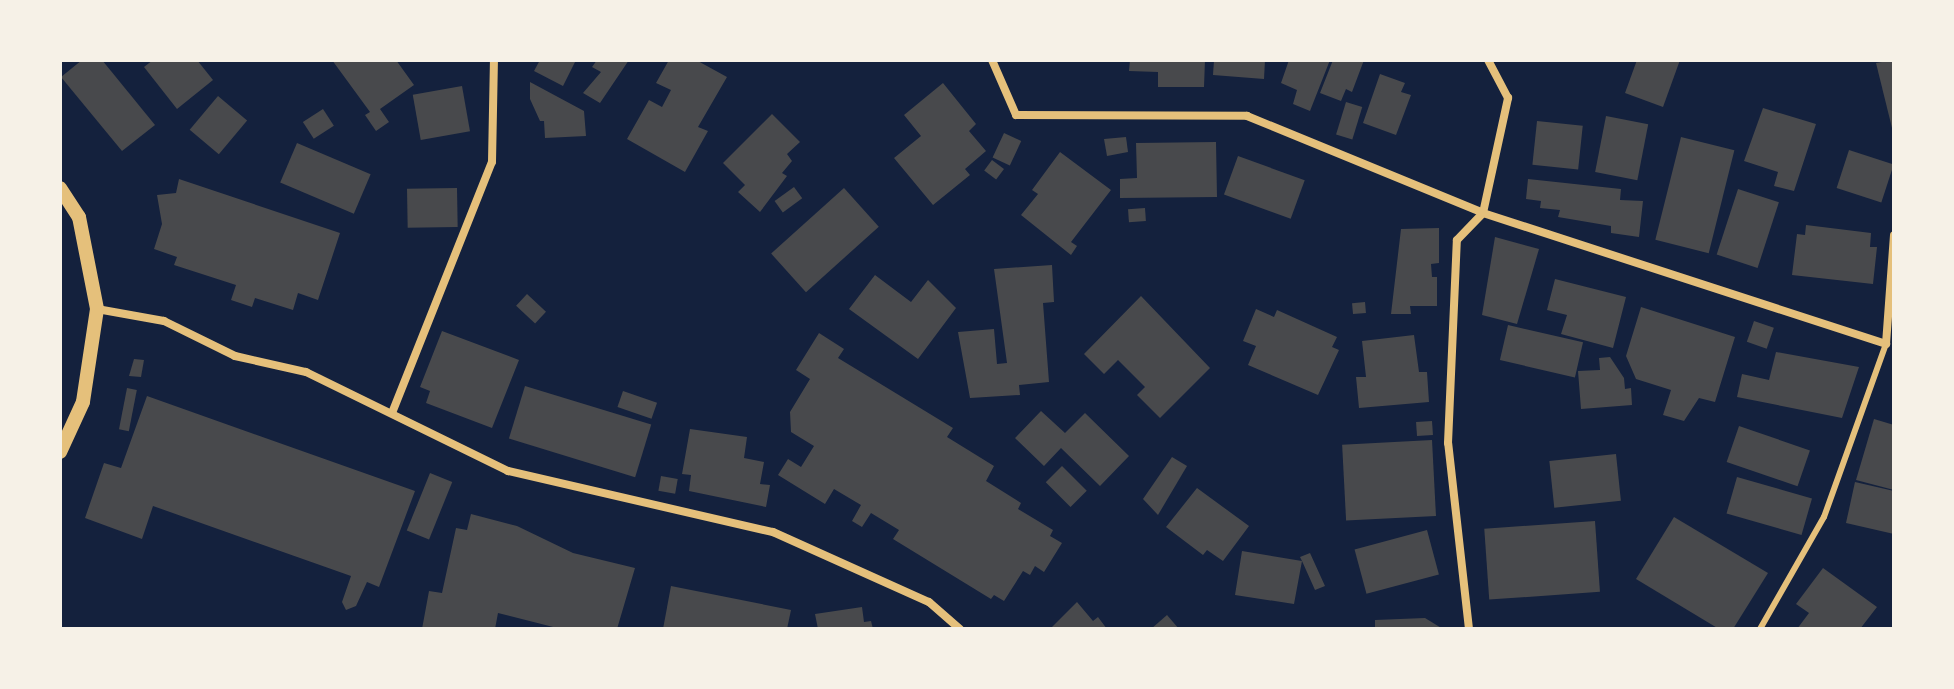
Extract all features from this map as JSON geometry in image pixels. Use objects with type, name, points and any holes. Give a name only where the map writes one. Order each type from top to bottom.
[{"type":"street","points":[[392,413],[492,162],[494,60]]},
{"type":"street","points":[[992,60],[1016,115],[1247,116],[1483,213],[1890,345],[1894,235]]},
{"type":"street","points":[[1469,629],[1448,443],[1457,240],[1483,213],[1508,98],[1488,60]]},
{"type":"street","points":[[60,188],[79,217],[97,309],[83,402],[60,452]]},
{"type":"street","points":[[97,309],[164,321],[235,356],[306,372],[508,471],[773,532],[929,602],[960,629]]},
{"type":"lane","points":[[1760,629],[1824,517],[1890,345]]},
{"type":"building","points":[[82,60],[102,60],[155,125],[122,151],[61,77]]},
{"type":"building","points":[[153,60],[197,60],[213,80],[177,109],[144,67]]},
{"type":"building","points":[[332,60],[396,60],[414,85],[380,109],[389,122],[376,131],[365,115],[370,112]]},
{"type":"building","points":[[540,60],[576,60],[563,86],[534,71]]},
{"type":"building","points":[[597,60],[629,60],[600,103],[583,93],[601,72],[592,67]]},
{"type":"building","points":[[669,60],[696,60],[727,77],[698,127],[708,131],[685,172],[627,139],[649,100],[662,107],[671,90],[656,83]]},
{"type":"building","points":[[1130,60],[1205,60],[1204,87],[1158,87],[1158,72],[1129,71]]},
{"type":"building","points":[[1214,60],[1265,60],[1264,79],[1213,75]]},
{"type":"building","points":[[1289,60],[1330,60],[1310,111],[1293,104],[1297,90],[1281,83]]},
{"type":"building","points":[[1333,60],[1364,60],[1352,92],[1346,89],[1341,101],[1320,93]]},
{"type":"building","points":[[1637,60],[1680,60],[1663,107],[1625,93]]},
{"type":"building","points":[[1894,60],[1894,132],[1893,132],[1876,63]]},
{"type":"building","points":[[1380,74],[1405,83],[1401,92],[1411,95],[1396,135],[1363,123]]},
{"type":"building","points":[[530,82],[584,111],[586,136],[545,138],[544,121],[540,121],[530,99]]},
{"type":"building","points":[[943,83],[976,124],[969,131],[986,151],[965,169],[970,175],[933,205],[894,158],[921,136],[904,115]]},
{"type":"building","points":[[462,86],[470,131],[421,140],[413,95]]},
{"type":"building","points":[[218,96],[247,120],[219,154],[190,130]]},
{"type":"building","points":[[1346,102],[1362,107],[1352,139],[1336,135]]},
{"type":"building","points":[[1763,108],[1816,124],[1794,191],[1774,186],[1778,172],[1744,161]]},
{"type":"building","points":[[323,109],[334,126],[314,139],[303,122]]},
{"type":"building","points":[[772,114],[800,142],[787,154],[792,161],[782,173],[787,176],[760,212],[738,192],[745,185],[723,163]]},
{"type":"building","points":[[1606,116],[1648,124],[1637,180],[1595,172]]},
{"type":"building","points":[[1537,121],[1583,126],[1578,170],[1532,165]]},
{"type":"building","points":[[1004,133],[1021,141],[1010,166],[993,157]]},
{"type":"building","points":[[1126,137],[1128,152],[1107,156],[1104,139]]},
{"type":"building","points":[[1681,137],[1734,150],[1709,253],[1655,240]]},
{"type":"building","points":[[1216,142],[1217,197],[1120,198],[1120,179],[1137,178],[1136,143]]},
{"type":"building","points":[[297,143],[371,174],[354,214],[280,183]]},
{"type":"building","points":[[1849,150],[1894,165],[1881,203],[1837,188]]},
{"type":"building","points":[[1060,152],[1111,190],[1071,242],[1077,246],[1071,255],[1021,215],[1038,194],[1032,190]]},
{"type":"building","points":[[1238,156],[1305,180],[1291,219],[1224,195]]},
{"type":"building","points":[[992,160],[1004,169],[996,179],[984,170]]},
{"type":"building","points":[[179,179],[340,233],[318,300],[298,293],[293,310],[255,298],[252,307],[231,300],[236,285],[174,265],[177,257],[154,249],[162,224],[157,195],[176,193]]},
{"type":"building","points":[[1528,179],[1621,189],[1620,200],[1643,201],[1639,237],[1611,233],[1611,226],[1558,217],[1560,210],[1540,208],[1541,201],[1526,199]]},
{"type":"building","points":[[794,187],[802,198],[783,212],[775,201]]},
{"type":"building","points":[[457,188],[458,227],[408,228],[407,189]]},
{"type":"building","points":[[844,188],[879,227],[806,292],[771,254]]},
{"type":"building","points":[[1738,189],[1779,202],[1758,268],[1717,255]]},
{"type":"building","points":[[1145,208],[1146,221],[1129,222],[1128,209]]},
{"type":"building","points":[[1806,225],[1871,233],[1870,247],[1877,247],[1873,284],[1792,275],[1797,234],[1805,235]]},
{"type":"building","points":[[1439,228],[1439,263],[1431,264],[1432,277],[1437,277],[1437,306],[1410,306],[1411,314],[1391,314],[1401,229]]},
{"type":"building","points":[[1495,237],[1539,249],[1517,324],[1482,315]]},
{"type":"building","points":[[1052,265],[1054,302],[1043,303],[1049,382],[1019,385],[1020,395],[970,398],[958,332],[994,329],[997,364],[1007,363],[994,269]]},
{"type":"building","points":[[875,275],[911,302],[928,280],[956,308],[918,359],[849,309]]},
{"type":"building","points":[[1555,279],[1626,297],[1613,348],[1561,334],[1567,315],[1547,310]]},
{"type":"building","points":[[527,294],[546,312],[535,323],[516,306]]},
{"type":"building","points":[[1141,296],[1210,368],[1160,418],[1137,395],[1145,387],[1118,360],[1104,374],[1084,354]]},
{"type":"building","points":[[1365,302],[1366,313],[1353,314],[1352,303]]},
{"type":"building","points":[[1641,307],[1735,337],[1715,402],[1699,398],[1684,421],[1663,415],[1671,390],[1636,379],[1626,356]]},
{"type":"building","points":[[1256,309],[1274,317],[1277,310],[1337,337],[1332,347],[1339,350],[1318,395],[1248,365],[1256,346],[1243,341]]},
{"type":"building","points":[[1754,321],[1774,328],[1767,349],[1747,342]]},
{"type":"building","points":[[1508,325],[1583,342],[1575,377],[1500,360]]},
{"type":"building","points":[[442,331],[519,360],[492,428],[426,403],[430,391],[420,387]]},
{"type":"building","points":[[819,333],[844,349],[838,358],[953,428],[947,437],[994,466],[986,481],[1021,503],[1018,509],[1053,530],[1050,536],[1062,543],[1044,572],[1035,566],[1030,575],[1023,571],[1004,601],[994,595],[991,599],[893,539],[899,530],[871,513],[862,527],[852,521],[861,505],[834,489],[825,504],[778,475],[788,459],[801,467],[814,446],[791,432],[790,412],[810,379],[796,370]]},
{"type":"building","points":[[1414,335],[1419,372],[1427,372],[1429,402],[1359,408],[1356,377],[1366,377],[1362,341]]},
{"type":"building","points":[[1776,352],[1859,367],[1842,418],[1737,397],[1742,374],[1769,380]]},
{"type":"building","points":[[1610,357],[1624,378],[1625,389],[1631,388],[1632,405],[1581,409],[1578,371],[1600,370],[1599,358]]},
{"type":"building","points":[[134,359],[144,360],[141,377],[129,376]]},
{"type":"building","points":[[525,386],[651,425],[635,477],[509,439]]},
{"type":"building","points":[[127,388],[137,390],[129,431],[119,429]]},
{"type":"building","points":[[623,391],[657,403],[652,419],[617,407]]},
{"type":"building","points":[[147,396],[415,491],[379,587],[367,582],[356,606],[346,610],[342,602],[351,576],[153,506],[142,539],[85,518],[104,463],[121,468]]},
{"type":"building","points":[[1041,411],[1065,433],[1085,413],[1129,456],[1100,486],[1061,448],[1044,466],[1015,438]]},
{"type":"building","points":[[1874,419],[1894,425],[1894,490],[1856,480]]},
{"type":"building","points":[[1432,421],[1433,435],[1417,436],[1416,422]]},
{"type":"building","points":[[1739,426],[1810,450],[1798,486],[1727,462]]},
{"type":"building","points":[[690,429],[747,437],[744,458],[764,462],[760,484],[770,485],[766,507],[689,491],[691,475],[682,474]]},
{"type":"building","points":[[1432,440],[1436,516],[1346,521],[1342,445]]},
{"type":"building","points":[[1616,454],[1621,501],[1554,508],[1549,461]]},
{"type":"building","points":[[1172,457],[1187,466],[1158,515],[1143,499]]},
{"type":"building","points":[[1062,466],[1087,491],[1070,507],[1046,482]]},
{"type":"building","points":[[430,473],[452,482],[429,539],[407,530]]},
{"type":"building","points":[[661,476],[678,479],[675,494],[658,491]]},
{"type":"building","points":[[1737,477],[1812,498],[1802,535],[1727,514]]},
{"type":"building","points":[[1855,482],[1894,491],[1894,534],[1846,523]]},
{"type":"building","points":[[1197,488],[1249,526],[1223,561],[1207,550],[1203,555],[1166,527]]},
{"type":"building","points":[[471,514],[517,526],[573,553],[635,568],[617,629],[561,629],[498,613],[495,629],[422,629],[429,591],[442,593],[456,528],[467,530]]},
{"type":"building","points":[[1674,517],[1768,573],[1733,629],[1719,629],[1636,579]]},
{"type":"building","points":[[1595,521],[1600,592],[1489,600],[1484,529]]},
{"type":"building","points":[[1427,530],[1439,574],[1366,594],[1355,549]]},
{"type":"building","points":[[1242,551],[1302,561],[1294,604],[1235,595]]},
{"type":"building","points":[[1310,553],[1325,586],[1315,590],[1300,557]]},
{"type":"building","points":[[1823,568],[1877,607],[1860,629],[1797,629],[1809,613],[1796,604]]},
{"type":"building","points":[[671,586],[791,610],[787,629],[663,629]]},
{"type":"building","points":[[1077,602],[1093,621],[1098,617],[1107,629],[1050,629]]},
{"type":"building","points":[[862,607],[864,622],[871,621],[873,629],[818,629],[815,614]]},
{"type":"building","points":[[1167,615],[1179,629],[1151,629]]},
{"type":"building","points":[[1425,618],[1443,629],[1375,629],[1375,620]]}]
